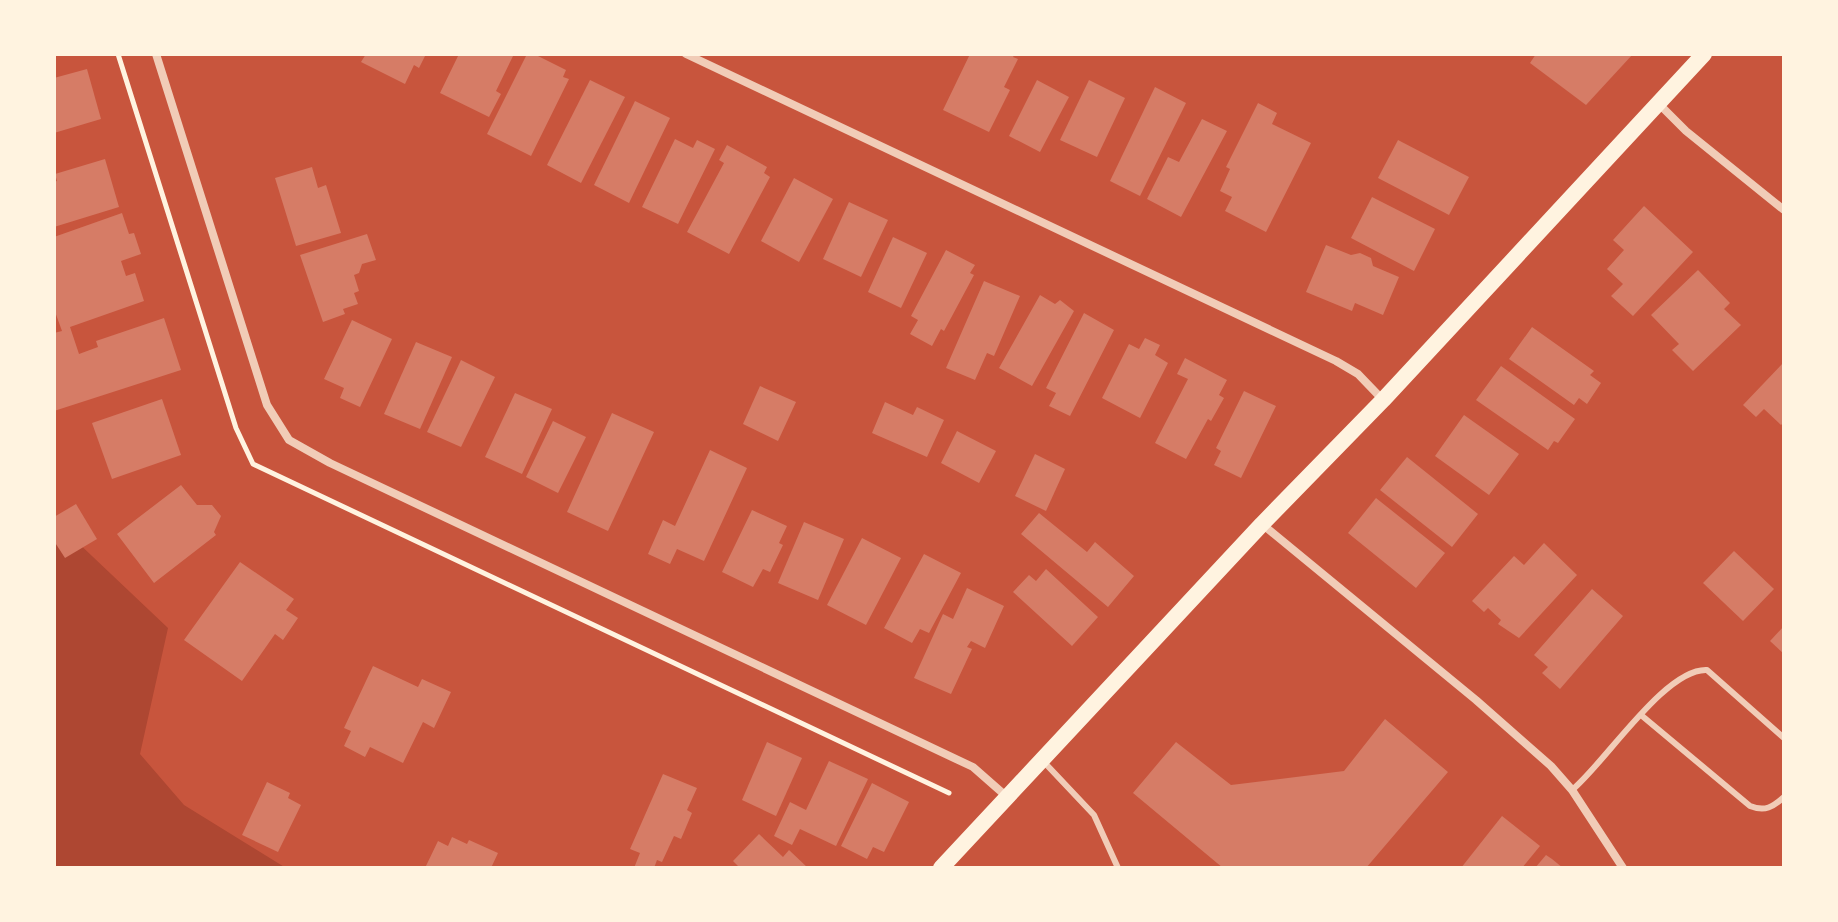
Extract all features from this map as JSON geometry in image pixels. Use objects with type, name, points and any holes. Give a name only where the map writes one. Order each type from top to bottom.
[{"type":"main road","points":[[941,868],[1262,524],[1383,400],[1704,54]]},
{"type":"street","points":[[156,54],[267,405],[289,440],[330,463],[973,767],[1006,796]]},
{"type":"street","points":[[686,54],[1336,361],[1358,374],[1383,400]]},
{"type":"street","points":[[1658,102],[1686,131],[1784,210]]},
{"type":"street","points":[[1262,524],[1527,743],[1572,790],[1623,868]]},
{"type":"lane","points":[[1572,790],[1667,688],[1692,671],[1707,670],[1784,738]]},
{"type":"lane","points":[[1641,715],[1750,806],[1761,810],[1770,808],[1784,797]]},
{"type":"lane","points":[[1042,760],[1094,815],[1118,868]]},
{"type":"shaded area","points":[[54,520],[168,628],[140,754],[184,805],[286,868],[54,868]]},
{"type":"building","points":[[366,54],[426,54],[419,68],[414,65],[405,84],[361,62]]},
{"type":"building","points":[[459,54],[514,54],[496,91],[501,94],[489,117],[440,93]]},
{"type":"building","points":[[527,54],[534,54],[566,70],[563,77],[569,79],[531,156],[487,134]]},
{"type":"building","points":[[970,54],[1015,54],[1013,57],[1018,59],[1004,87],[1010,90],[989,132],[943,110]]},
{"type":"building","points":[[1536,54],[1633,54],[1586,105],[1530,63]]},
{"type":"building","points":[[87,69],[101,119],[54,133],[54,78]]},
{"type":"building","points":[[590,80],[625,97],[581,183],[547,165]]},
{"type":"building","points":[[1037,80],[1069,97],[1040,152],[1009,136]]},
{"type":"building","points":[[1089,80],[1125,98],[1097,157],[1060,140]]},
{"type":"building","points":[[1155,87],[1186,103],[1140,196],[1110,181]]},
{"type":"building","points":[[635,101],[670,118],[629,203],[594,185]]},
{"type":"building","points":[[1258,103],[1277,113],[1272,124],[1311,143],[1266,232],[1225,211],[1232,197],[1220,191],[1230,169],[1226,167]]},
{"type":"building","points":[[1202,119],[1227,131],[1181,217],[1147,199],[1168,157],[1179,162]]},
{"type":"building","points":[[675,139],[693,148],[697,140],[715,149],[678,224],[642,207]]},
{"type":"building","points":[[1398,140],[1469,177],[1449,215],[1378,178]]},
{"type":"building","points":[[727,145],[767,167],[764,173],[770,177],[729,254],[687,232],[724,163],[719,160]]},
{"type":"building","points":[[105,159],[119,207],[54,227],[55,174]]},
{"type":"building","points":[[312,167],[318,188],[326,185],[341,233],[296,246],[275,178]]},
{"type":"building","points":[[794,178],[833,199],[799,262],[761,241]]},
{"type":"building","points":[[1372,197],[1435,229],[1414,271],[1351,238]]},
{"type":"building","points":[[849,202],[888,220],[861,277],[823,259]]},
{"type":"building","points":[[1644,206],[1693,252],[1633,316],[1611,296],[1623,284],[1607,269],[1624,250],[1613,240]]},
{"type":"building","points":[[122,213],[129,234],[134,233],[141,254],[121,261],[126,276],[135,273],[144,301],[70,327],[79,354],[98,347],[96,341],[164,318],[181,370],[54,411],[54,333],[62,331],[54,309],[54,237]]},
{"type":"building","points":[[367,234],[376,260],[362,264],[359,273],[354,275],[359,291],[354,293],[358,304],[343,309],[345,314],[323,322],[300,255]]},
{"type":"building","points":[[893,237],[927,253],[901,308],[868,292]]},
{"type":"building","points":[[1326,245],[1351,255],[1360,253],[1371,258],[1373,266],[1399,277],[1383,315],[1355,303],[1352,311],[1306,292]]},
{"type":"building","points":[[946,250],[975,265],[970,273],[974,275],[944,331],[941,329],[932,346],[910,334],[918,320],[911,316]]},
{"type":"building","points":[[1698,270],[1730,303],[1724,309],[1741,325],[1693,371],[1672,350],[1679,344],[1651,315]]},
{"type":"building","points":[[984,281],[1020,296],[994,356],[987,353],[975,380],[946,368]]},
{"type":"building","points":[[1040,295],[1055,304],[1060,300],[1074,311],[1032,386],[999,368]]},
{"type":"building","points":[[1084,313],[1114,330],[1070,416],[1049,406],[1056,393],[1046,388]]},
{"type":"building","points":[[352,320],[392,339],[360,407],[340,398],[344,388],[324,379]]},
{"type":"building","points":[[1532,327],[1594,371],[1590,375],[1601,383],[1587,404],[1579,398],[1574,405],[1509,359]]},
{"type":"building","points":[[1145,338],[1160,345],[1155,355],[1168,363],[1140,418],[1102,398],[1129,344],[1139,349]]},
{"type":"building","points":[[416,342],[452,357],[420,429],[384,414]]},
{"type":"building","points":[[1185,358],[1227,380],[1219,395],[1224,398],[1211,421],[1208,419],[1186,459],[1155,443],[1188,379],[1177,374]]},
{"type":"building","points":[[461,360],[495,377],[461,447],[427,432]]},
{"type":"building","points":[[1784,362],[1784,422],[1781,425],[1764,409],[1756,417],[1743,405]]},
{"type":"building","points":[[1501,366],[1575,419],[1558,443],[1554,441],[1548,450],[1476,400]]},
{"type":"building","points":[[760,386],[796,402],[778,441],[743,424]]},
{"type":"building","points":[[1244,391],[1276,406],[1241,478],[1214,465],[1221,451],[1216,448]]},
{"type":"building","points":[[515,393],[552,409],[522,474],[485,457]]},
{"type":"building","points":[[162,399],[181,455],[112,479],[92,423]]},
{"type":"building","points":[[885,402],[913,415],[917,407],[944,420],[927,457],[872,433]]},
{"type":"building","points":[[612,413],[654,432],[608,531],[567,512]]},
{"type":"building","points":[[1464,415],[1519,454],[1489,495],[1435,456]]},
{"type":"building","points":[[553,421],[586,437],[558,493],[526,477]]},
{"type":"building","points":[[957,431],[996,451],[979,483],[941,463]]},
{"type":"building","points":[[710,450],[747,468],[704,561],[677,549],[670,564],[648,554],[663,520],[675,526]]},
{"type":"building","points":[[1035,454],[1065,469],[1046,511],[1015,496]]},
{"type":"building","points":[[1407,457],[1478,514],[1452,547],[1380,490]]},
{"type":"building","points":[[181,485],[197,505],[212,505],[221,516],[214,532],[216,535],[154,583],[117,534]]},
{"type":"building","points":[[1376,498],[1445,553],[1416,588],[1348,533]]},
{"type":"building","points":[[76,504],[97,539],[65,558],[54,541],[54,517]]},
{"type":"building","points":[[752,510],[787,526],[779,543],[783,545],[770,572],[763,569],[753,587],[722,572]]},
{"type":"building","points":[[1039,513],[1087,552],[1095,542],[1134,576],[1108,607],[1021,534]]},
{"type":"building","points":[[804,522],[844,539],[818,600],[778,583]]},
{"type":"building","points":[[862,538],[901,558],[866,625],[827,605]]},
{"type":"building","points":[[1544,543],[1577,575],[1519,638],[1498,624],[1501,620],[1488,608],[1484,612],[1472,601],[1514,556],[1524,565]]},
{"type":"building","points":[[1734,551],[1774,589],[1743,621],[1703,583]]},
{"type":"building","points":[[924,554],[961,573],[929,633],[920,629],[912,643],[884,628]]},
{"type":"building","points":[[240,562],[294,599],[286,610],[298,618],[283,640],[275,634],[242,681],[184,640]]},
{"type":"building","points":[[1046,569],[1098,617],[1072,646],[1013,592],[1029,575],[1036,581]]},
{"type":"building","points":[[967,588],[1004,606],[985,648],[971,641],[967,647],[972,649],[951,694],[914,678],[943,614],[953,619]]},
{"type":"building","points":[[1592,589],[1623,616],[1560,689],[1542,673],[1548,667],[1534,655]]},
{"type":"building","points":[[1784,626],[1784,654],[1770,641]]},
{"type":"building","points":[[373,666],[418,687],[422,679],[451,692],[434,728],[423,722],[403,763],[370,747],[365,757],[344,746],[351,731],[344,728]]},
{"type":"building","points":[[1385,719],[1448,772],[1366,868],[1223,868],[1133,793],[1176,742],[1231,785],[1344,771]]},
{"type":"building","points":[[767,742],[802,758],[776,816],[742,800]]},
{"type":"building","points":[[829,761],[868,779],[836,846],[800,829],[792,845],[774,836],[790,802],[806,810]]},
{"type":"building","points":[[663,774],[697,788],[687,810],[692,813],[681,839],[674,836],[662,862],[657,860],[654,868],[634,868],[640,853],[630,849]]},
{"type":"building","points":[[267,782],[290,793],[288,798],[301,805],[278,852],[242,835]]},
{"type":"building","points":[[872,783],[909,802],[884,852],[873,847],[867,859],[841,846]]},
{"type":"building","points":[[1502,816],[1540,846],[1522,868],[1461,868]]},
{"type":"building","points":[[759,834],[783,857],[789,850],[808,868],[740,868],[733,861]]},
{"type":"building","points":[[452,837],[467,844],[469,840],[498,853],[491,868],[425,868],[438,841],[448,846]]},
{"type":"building","points":[[1546,855],[1552,859],[1563,868],[1535,868]]}]
